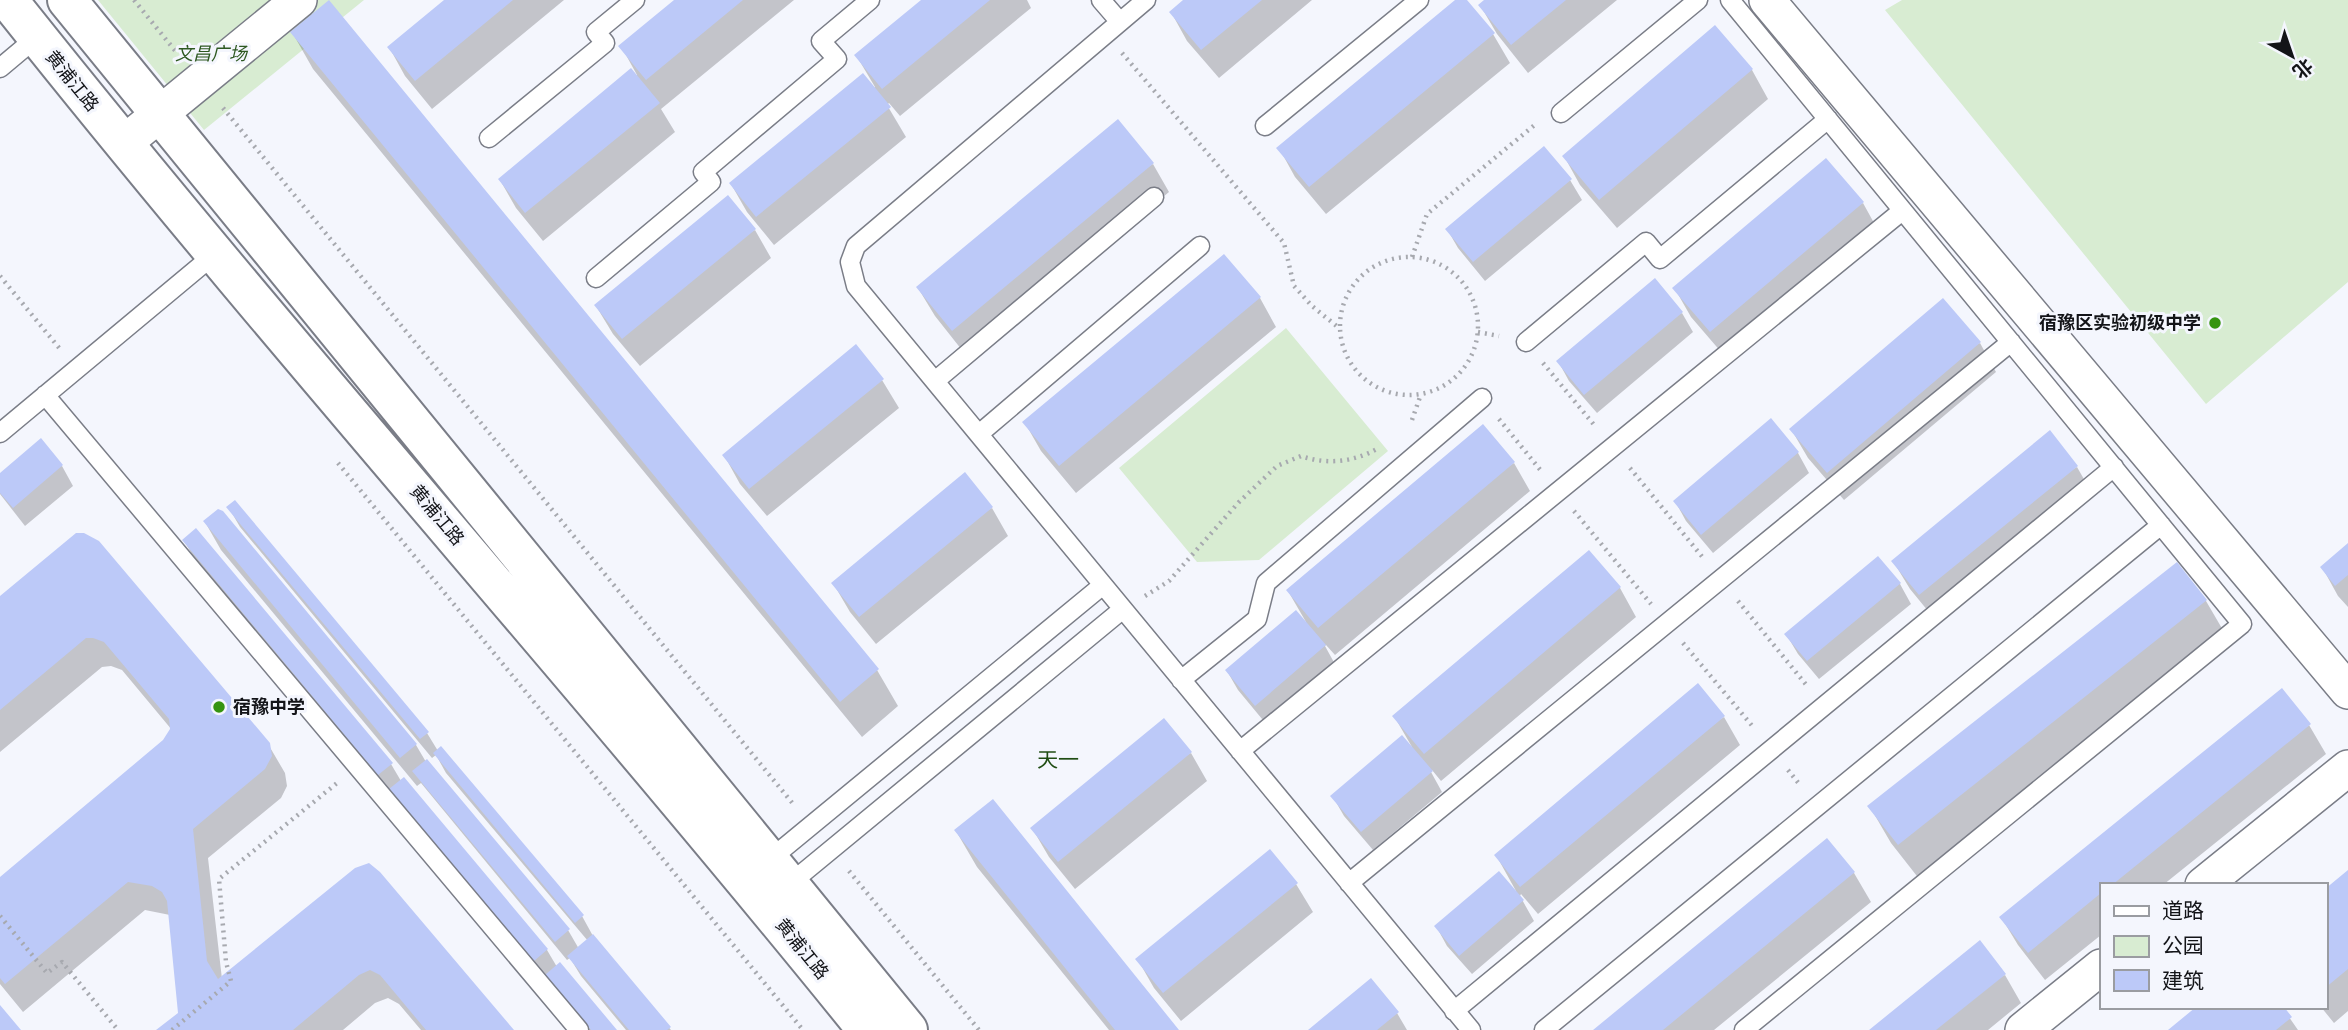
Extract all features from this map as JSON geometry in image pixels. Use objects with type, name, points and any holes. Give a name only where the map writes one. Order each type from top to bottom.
[{"type":"street","name":"黄浦江路","points":[[8,0],[123,144],[216,253],[767,882],[908,1030]]},
{"type":"street","name":"黄浦江路","points":[[66,0],[160,114],[767,882],[867,1030]]},
{"type":"street","points":[[123,144],[299,0]]},
{"type":"street","points":[[1767,0],[2348,691]]},
{"type":"street","points":[[2205,883],[2348,768]]},
{"type":"street","points":[[2023,1030],[2100,968]]},
{"type":"lane","points":[[489,138],[605,43],[596,32],[635,0]]},
{"type":"lane","points":[[596,278],[711,181],[703,172],[837,59],[821,41],[870,0]]},
{"type":"lane","points":[[1101,0],[1113,28]]},
{"type":"lane","points":[[1146,0],[856,246],[850,262],[856,286],[1471,1030]]},
{"type":"lane","points":[[1265,126],[1419,0]]},
{"type":"lane","points":[[1552,116],[1698,0]]},
{"type":"lane","points":[[1730,0],[2242,624],[1744,1030]]},
{"type":"lane","points":[[0,68],[37,37]]},
{"type":"lane","points":[[1526,342],[1646,242],[1660,259],[1828,119]]},
{"type":"lane","points":[[935,381],[1154,197]]},
{"type":"lane","points":[[1240,751],[1902,211]]},
{"type":"lane","points":[[979,434],[1200,246]]},
{"type":"lane","points":[[0,433],[216,253]]},
{"type":"lane","points":[[1349,883],[2011,342]]},
{"type":"lane","points":[[45,395],[579,1030]]},
{"type":"lane","points":[[1181,680],[1257,619],[1266,583],[1482,398]]},
{"type":"lane","points":[[1454,1011],[2114,467]]},
{"type":"lane","points":[[1544,1030],[2161,524]]},
{"type":"lane","points":[[767,882],[811,825],[1103,585]]},
{"type":"lane","points":[[767,882],[831,850],[1123,609]]},
{"type":"path","points":[[134,0],[811,825]]},
{"type":"path","points":[[1113,28],[1284,243],[1294,286],[1312,306],[1340,329]]},
{"type":"path","points":[[1412,257],[1427,214],[1552,116]]},
{"type":"path","points":[[1412,257],[1434,261],[1453,272],[1468,289],[1476,310],[1478,332],[1473,354],[1461,372],[1443,387],[1421,394],[1398,395],[1375,387],[1357,372],[1345,352],[1340,329],[1343,305],[1353,285],[1369,270],[1390,260],[1412,257]]},
{"type":"path","points":[[0,276],[76,369]]},
{"type":"path","points":[[1526,342],[1824,706]]},
{"type":"path","points":[[1461,372],[1817,806]]},
{"type":"path","points":[[1408,426],[1415,415],[1421,394]]},
{"type":"path","points":[[1123,609],[1169,582],[1239,502],[1277,466],[1301,456],[1319,462],[1359,459],[1380,448]]},
{"type":"path","points":[[336,461],[803,1030]]},
{"type":"path","points":[[172,1030],[231,981],[226,962],[219,879],[344,777]]},
{"type":"path","points":[[831,850],[979,1030]]},
{"type":"path","points":[[0,916],[47,973],[62,962],[118,1030]]},
{"type":"green space","name":"文昌广场","points":[[98,0],[364,0],[204,130]]},
{"type":"green space","name":"宿豫区实验初级中学","points":[[1902,0],[2348,0],[2348,282],[2206,404],[1885,10]]},
{"type":"green space","points":[[1286,328],[1388,451],[1259,560],[1197,562],[1119,468]]},
{"type":"building","points":[[329,0],[879,669],[840,702],[290,32]]},
{"type":"building","points":[[444,0],[513,0],[415,81],[387,47]]},
{"type":"building","points":[[674,0],[743,0],[646,80],[618,46]]},
{"type":"building","points":[[921,0],[990,0],[882,89],[854,55]]},
{"type":"building","points":[[1183,0],[1262,0],[1201,50],[1169,12]]},
{"type":"building","points":[[1455,0],[1467,0],[1495,33],[1309,187],[1276,148]]},
{"type":"building","points":[[1484,0],[1566,0],[1511,45],[1478,5]]},
{"type":"building","points":[[1715,25],[1753,69],[1599,200],[1562,156]]},
{"type":"building","points":[[631,68],[660,103],[525,213],[498,179]]},
{"type":"building","points":[[863,73],[891,107],[756,217],[729,183]]},
{"type":"building","points":[[1118,119],[1154,163],[952,331],[916,287]]},
{"type":"building","points":[[1544,146],[1572,179],[1473,262],[1445,229]]},
{"type":"building","points":[[1826,158],[1864,202],[1710,332],[1672,288]]},
{"type":"building","points":[[728,195],[756,229],[622,339],[594,305]]},
{"type":"building","points":[[1224,254],[1261,297],[1059,466],[1022,422]]},
{"type":"building","points":[[1655,278],[1683,312],[1584,395],[1556,361]]},
{"type":"building","points":[[1943,298],[1981,342],[1827,473],[1789,429]]},
{"type":"building","points":[[856,344],[884,379],[749,489],[722,455]]},
{"type":"building","points":[[1771,418],[1799,452],[1701,535],[1673,501]]},
{"type":"building","points":[[1483,424],[1515,462],[1318,628],[1286,590]]},
{"type":"building","points":[[2050,430],[2078,466],[1919,595],[1891,561]]},
{"type":"building","points":[[41,438],[63,465],[13,508],[0,493],[0,473]]},
{"type":"building","points":[[965,472],[993,507],[859,617],[831,583]]},
{"type":"building","points":[[235,500],[429,732],[420,739],[226,507]]},
{"type":"building","points":[[218,509],[223,511],[417,744],[400,758],[203,521]]},
{"type":"building","points":[[196,528],[393,763],[378,775],[182,540]]},
{"type":"building","points":[[76,533],[84,533],[99,541],[270,743],[272,756],[265,769],[193,829],[207,961],[218,979],[355,868],[369,863],[380,872],[514,1030],[426,1030],[380,975],[370,970],[359,975],[293,1030],[156,1030],[178,1013],[167,901],[162,892],[152,886],[128,882],[5,984],[0,978],[0,877],[163,740],[170,729],[169,719],[104,642],[93,638],[86,638],[0,710],[0,596]]},
{"type":"building","points":[[2348,543],[2348,575],[2335,586],[2320,567]]},
{"type":"building","points":[[1589,550],[1621,587],[1424,754],[1392,716]]},
{"type":"building","points":[[1878,556],[1901,583],[1807,661],[1784,634]]},
{"type":"building","points":[[2177,562],[2207,600],[1898,845],[1867,806]]},
{"type":"building","points":[[1296,610],[1326,645],[1255,706],[1225,670]]},
{"type":"building","points":[[1698,683],[1725,716],[1520,887],[1494,855]]},
{"type":"building","points":[[2282,688],[2311,724],[2114,883],[2100,883],[2100,894],[2028,953],[1999,917]]},
{"type":"building","points":[[1164,718],[1192,752],[1058,862],[1030,828]]},
{"type":"building","points":[[1402,735],[1433,771],[1361,832],[1330,796]]},
{"type":"building","points":[[441,746],[584,915],[575,923],[433,753]]},
{"type":"building","points":[[427,759],[570,929],[555,942],[412,771]]},
{"type":"building","points":[[404,777],[548,949],[534,961],[389,789]]},
{"type":"building","points":[[993,799],[1179,1030],[1115,1030],[954,830]]},
{"type":"building","points":[[1827,838],[1855,872],[1663,1030],[1593,1030]]},
{"type":"building","points":[[1270,849],[1298,883],[1163,993],[1135,959]]},
{"type":"building","points":[[2348,870],[2348,969],[2327,986],[2327,887]]},
{"type":"building","points":[[1499,871],[1524,900],[1459,956],[1434,926]]},
{"type":"building","points":[[593,934],[671,1027],[667,1030],[629,1030],[567,956]]},
{"type":"building","points":[[1980,940],[2006,974],[1936,1030],[1869,1030]]},
{"type":"building","points":[[560,962],[617,1030],[591,1030],[545,975]]},
{"type":"building","points":[[1371,978],[1399,1012],[1377,1030],[1308,1030]]},
{"type":"building","points":[[0,1005],[21,1030],[0,1030]]},
{"type":"building","points":[[2194,1009],[2286,1009],[2292,1017],[2276,1030],[2168,1030]]},
{"type":"place","name":"宿豫区实验初级中学","points":[[2215,323]]},
{"type":"place","name":"宿豫中学","points":[[219,707]]},
{"type":"district","name":"天一","points":[[1058,760]]}]
